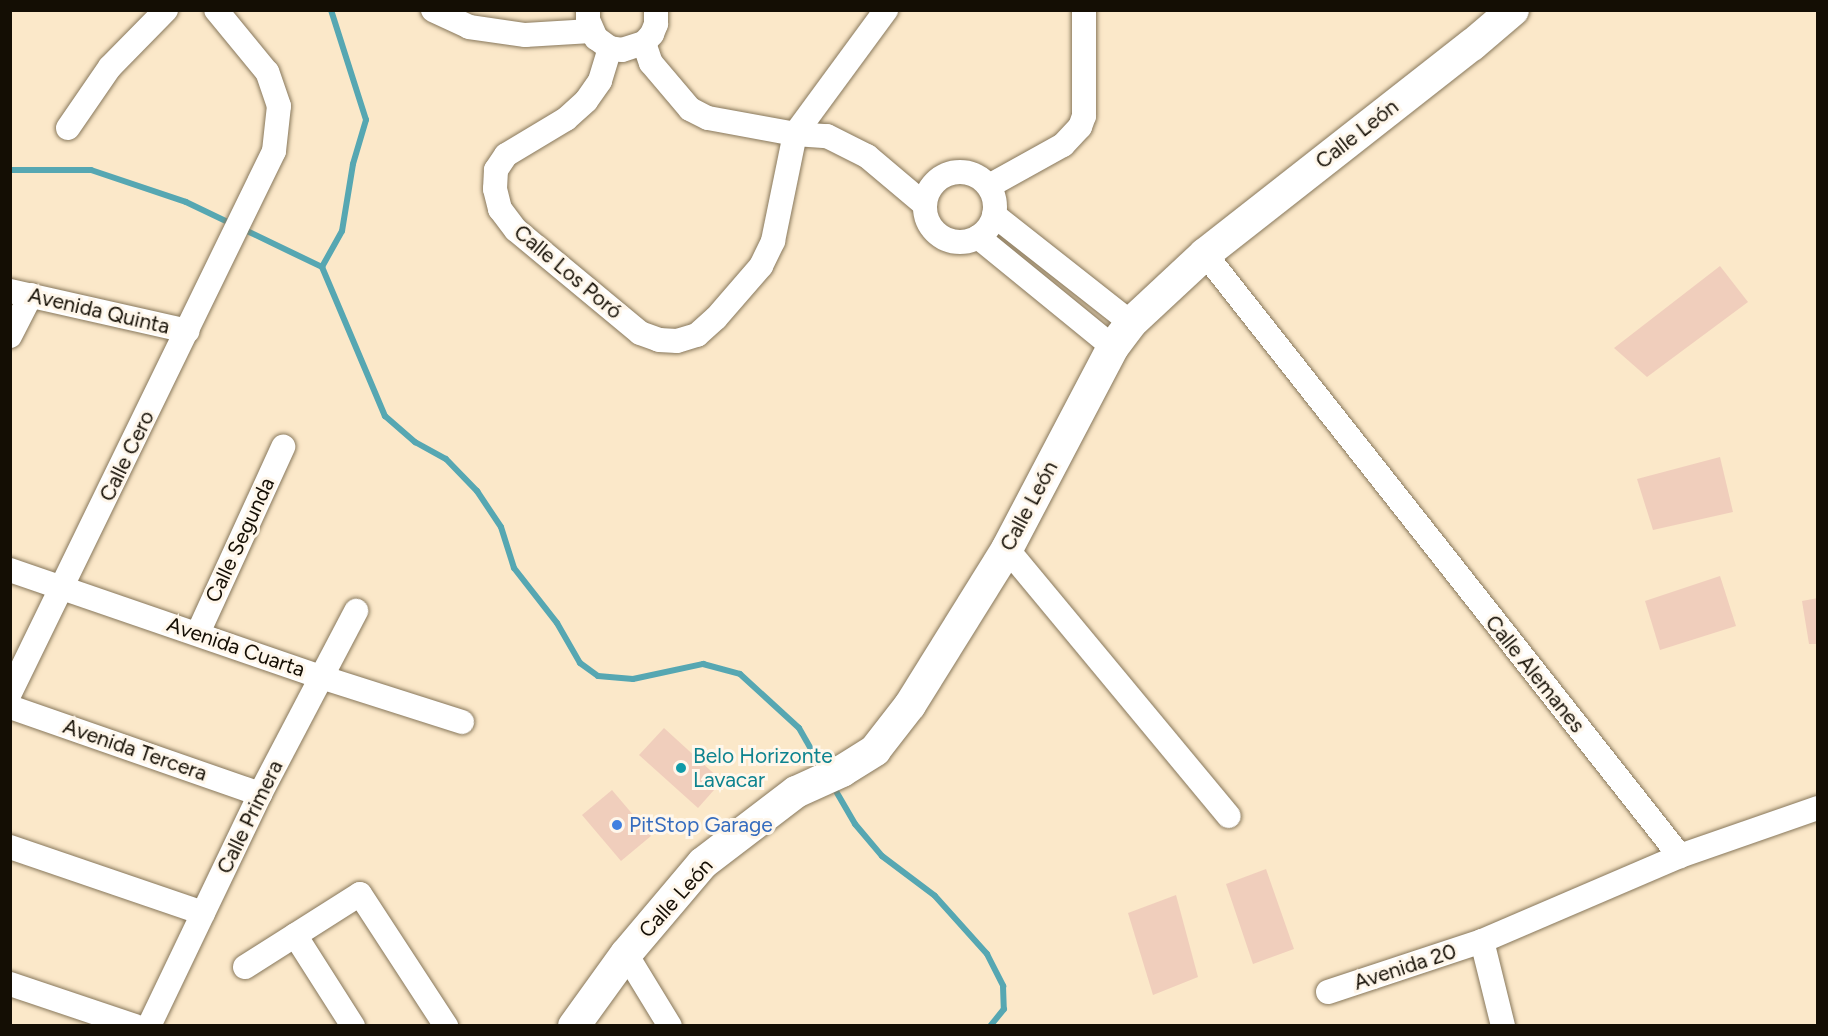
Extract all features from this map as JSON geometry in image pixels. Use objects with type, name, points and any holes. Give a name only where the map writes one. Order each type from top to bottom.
[{"type":"main road","name":"Calle León","points":[[574,1026],[626,954],[703,863],[796,792],[842,771],[875,750],[910,705],[1007,549],[1122,335],[1204,254],[1472,45],[1513,10]]},
{"type":"street","points":[[68,128],[110,67],[166,10]]},
{"type":"street","name":"Calle Cero","points":[[10,693],[274,151],[279,106],[267,72],[216,10]]},
{"type":"street","points":[[433,10],[469,27],[525,35],[590,21],[602,44],[622,50],[644,43],[656,24],[656,10]]},
{"type":"street","points":[[795,134],[886,10]]},
{"type":"street","points":[[989,186],[1064,146],[1080,127],[1084,116],[1084,10]]},
{"type":"street","points":[[644,43],[651,63],[674,93],[690,109],[708,118],[795,134],[827,136],[867,156],[924,204]]},
{"type":"street","name":"Calle Los Poró","points":[[610,48],[600,81],[586,101],[566,119],[506,155],[496,170],[495,189],[500,209],[516,230],[640,333],[659,340],[676,341],[697,335],[716,318],[761,266],[774,241],[795,134]]},
{"type":"street","points":[[970,172],[989,186],[996,205],[994,215],[991,224],[978,237],[967,242],[944,239],[928,223],[924,204],[928,190],[946,174],[970,172]]},
{"type":"street","points":[[994,215],[1122,335]]},
{"type":"street","points":[[978,237],[1122,335]]},
{"type":"street","name":"Calle Alemanes","points":[[1204,254],[1680,856]]},
{"type":"street","points":[[10,336],[21,293]]},
{"type":"street","name":"Avenida Quinta","points":[[21,293],[188,331]]},
{"type":"street","name":"Calle Segunda","points":[[198,633],[283,447]]},
{"type":"street","points":[[1007,549],[1229,816]]},
{"type":"street","name":"Avenida Cuarta","points":[[10,570],[321,677],[462,722]]},
{"type":"street","name":"Calle Primera","points":[[149,1026],[261,794],[356,611]]},
{"type":"street","name":"Avenida Tercera","points":[[10,707],[261,794]]},
{"type":"street","points":[[1503,1026],[1482,941],[1680,856],[1818,808]]},
{"type":"street","points":[[10,847],[203,913]]},
{"type":"street","points":[[245,967],[360,894],[446,1026]]},
{"type":"street","points":[[295,935],[353,1026]]},
{"type":"street","name":"Avenida 20","points":[[1328,992],[1482,941]]},
{"type":"street","points":[[626,954],[670,1026]]},
{"type":"street","points":[[10,984],[135,1026]]},
{"type":"building","points":[[1720,266],[1748,302],[1647,377],[1614,348]]},
{"type":"building","points":[[1720,457],[1733,512],[1653,530],[1637,479]]},
{"type":"building","points":[[1720,576],[1736,626],[1660,650],[1645,601]]},
{"type":"building","points":[[1818,598],[1818,644],[1809,644],[1802,601]]},
{"type":"building","name":"Belo Horizonte Lavacar","points":[[664,728],[722,781],[698,808],[639,755]]},
{"type":"building","name":"PitStop Garage","points":[[612,790],[651,836],[621,861],[582,815]]},
{"type":"building","points":[[1266,869],[1294,949],[1253,964],[1226,884]]},
{"type":"building","points":[[1176,895],[1198,977],[1153,995],[1128,913]]},
{"type":"waterway","points":[[331,10],[366,120],[353,164],[342,231],[322,267],[385,416],[415,442],[446,459],[477,491],[501,527],[514,568],[557,623],[580,663],[598,676],[633,679],[703,664],[740,674],[799,728],[823,770]]},
{"type":"waterway","points":[[10,170],[91,170],[186,202],[234,225]]},
{"type":"waterway","points":[[243,229],[322,267]]},
{"type":"waterway","points":[[833,786],[855,824],[882,856],[935,896],[987,954],[1003,986],[1004,1009],[990,1026]]},
{"type":"place","name":"Belo Horizonte Lavacar","points":[[681,768]]},
{"type":"place","name":"PitStop Garage","points":[[617,825]]}]
